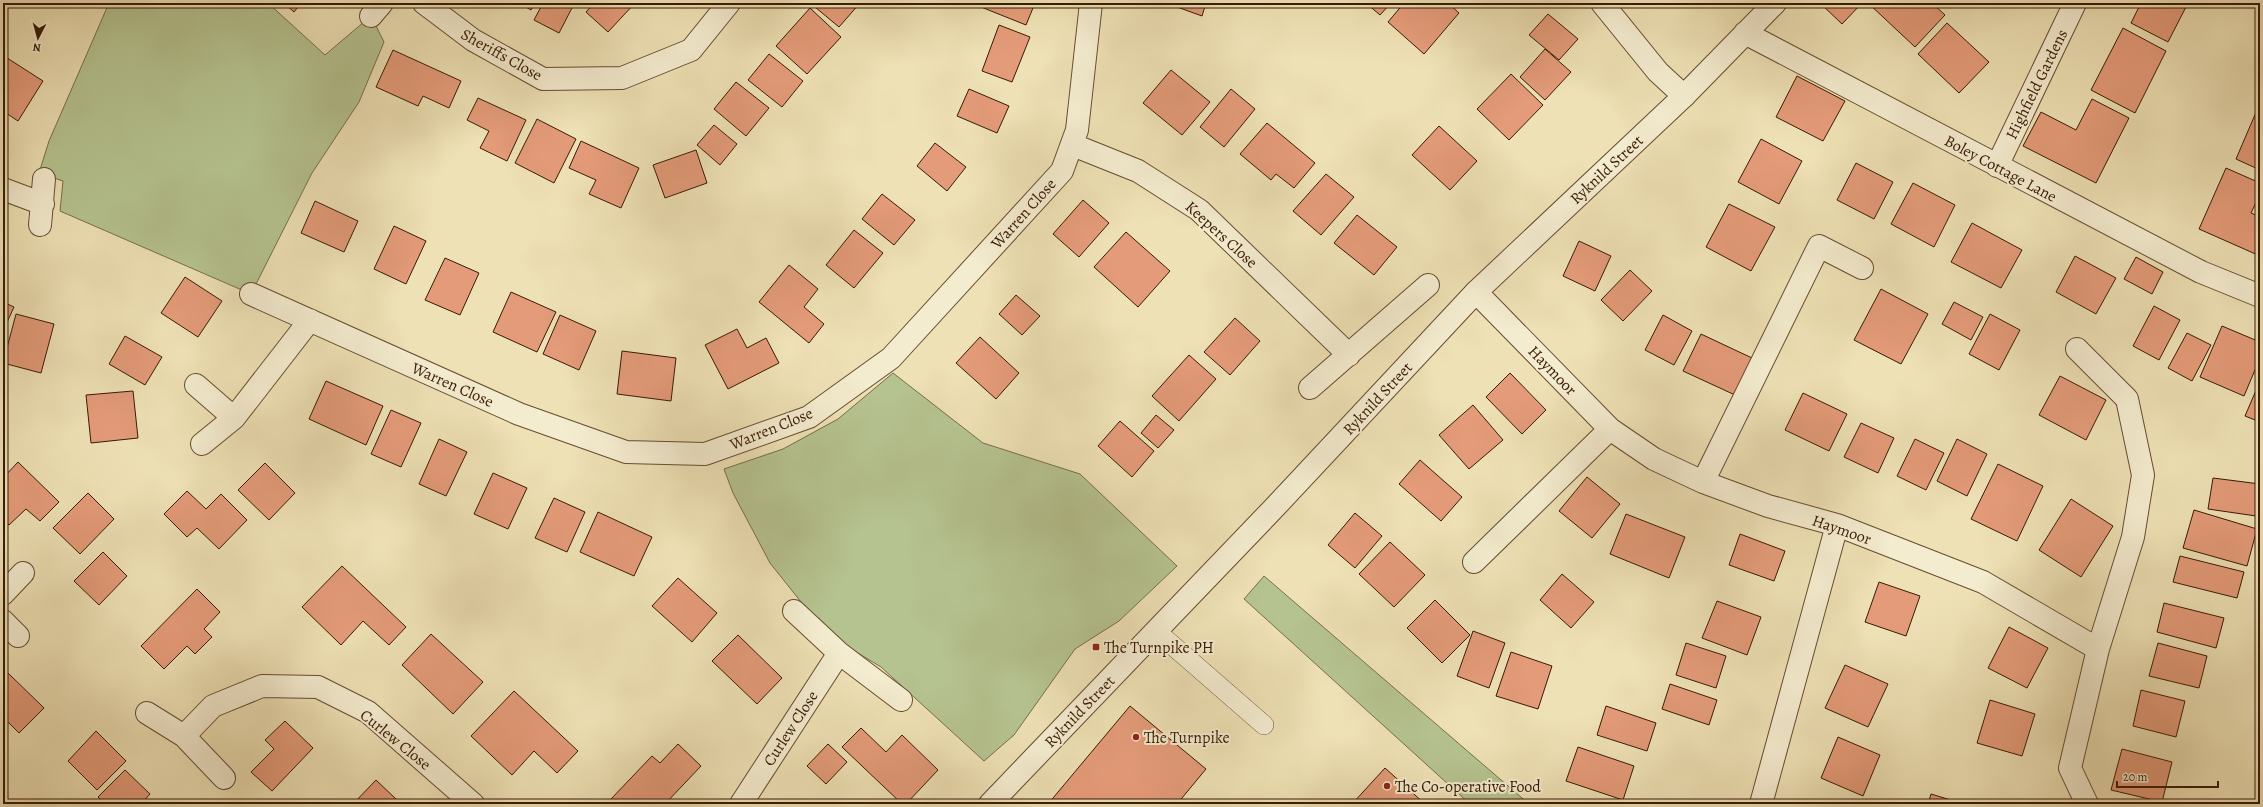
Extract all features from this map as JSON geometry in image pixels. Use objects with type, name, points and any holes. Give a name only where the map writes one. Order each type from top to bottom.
[{"type":"street","name":"Sheriffs Close","points":[[424,3],[472,40],[543,79],[622,78],[691,50],[729,3]]},
{"type":"street","name":"Warren Close","points":[[251,294],[519,414],[626,452],[705,454],[809,417],[891,358],[1062,171],[1073,145],[1077,130],[1091,3]]},
{"type":"street","points":[[1602,3],[1658,72],[1684,96]]},
{"type":"street","name":"Ryknild Street","points":[[990,804],[1156,631],[1476,292],[1684,96],[1775,3]]},
{"type":"street","name":"Highfield Gardens","points":[[1997,166],[2075,3]]},
{"type":"street","name":"Boley Cottage Lane","points":[[1745,33],[2201,272],[2260,296]]},
{"type":"street","name":"Keepers Close","points":[[1073,145],[1138,171],[1199,210],[1349,355]]},
{"type":"street","points":[[3,189],[42,215],[44,179]]},
{"type":"street","points":[[1703,482],[1819,246],[1862,268]]},
{"type":"street","points":[[1310,388],[1428,285]]},
{"type":"street","name":"Haymoor","points":[[1476,292],[1610,429],[1654,459],[1703,482],[1768,506],[1837,525],[1983,582],[2098,649]]},
{"type":"street","points":[[202,444],[234,418],[310,320]]},
{"type":"street","points":[[2077,349],[2128,399],[2143,475],[2133,537],[2098,649],[2070,768],[2087,804]]},
{"type":"street","points":[[196,385],[234,418]]},
{"type":"street","points":[[1474,562],[1610,429]]},
{"type":"street","points":[[1761,804],[1837,525]]},
{"type":"street","points":[[3,594],[23,573]]},
{"type":"street","points":[[794,611],[839,653],[900,700]]},
{"type":"street","points":[[3,621],[18,636]]},
{"type":"street","name":"Curlew Close","points":[[741,804],[839,653]]},
{"type":"street","name":"Curlew Close","points":[[184,736],[213,706],[262,686],[318,688],[368,712],[473,804]]},
{"type":"street","points":[[147,713],[184,736],[224,778]]},
{"type":"lane","points":[[1156,631],[1264,726]]},
{"type":"green space","points":[[109,3],[268,3],[325,55],[371,16],[384,42],[359,102],[312,173],[251,294],[60,211],[63,181],[39,173],[49,141]]},
{"type":"green space","points":[[893,373],[983,443],[1080,474],[1177,566],[1119,621],[1075,649],[1014,735],[984,761],[881,667],[848,647],[809,612],[770,563],[733,493],[724,469],[783,449],[838,419]]},
{"type":"green space","points":[[1264,576],[1529,804],[1470,804],[1244,599]]},
{"type":"building","points":[[284,3],[301,3],[294,12]]},
{"type":"building","points":[[519,3],[535,3],[531,10]]},
{"type":"building","points":[[543,3],[567,3],[573,6],[559,33],[534,20]]},
{"type":"building","points":[[594,3],[635,3],[608,32],[586,12]]},
{"type":"building","points":[[819,3],[860,3],[839,27],[815,7]]},
{"type":"building","points":[[971,3],[1035,3],[1026,25]]},
{"type":"building","points":[[1166,3],[1206,3],[1202,16]]},
{"type":"building","points":[[1366,3],[1391,3],[1380,15]]},
{"type":"building","points":[[1404,3],[1448,3],[1459,13],[1424,54],[1388,22]]},
{"type":"building","points":[[1820,3],[1862,3],[1842,24]]},
{"type":"building","points":[[1868,3],[1932,3],[1945,15],[1915,47]]},
{"type":"building","points":[[2141,3],[2188,3],[2168,42],[2131,23]]},
{"type":"building","points":[[810,8],[841,37],[807,74],[776,46]]},
{"type":"building","points":[[1548,14],[1578,39],[1559,60],[1529,35]]},
{"type":"building","points":[[1947,23],[1989,62],[1959,93],[1918,54]]},
{"type":"building","points":[[999,25],[1030,37],[1012,82],[982,71]]},
{"type":"building","points":[[2123,28],[2166,51],[2135,113],[2091,90]]},
{"type":"building","points":[[1545,49],[1571,72],[1545,100],[1520,77]]},
{"type":"building","points":[[393,50],[461,81],[449,108],[423,96],[418,106],[376,87]]},
{"type":"building","points":[[769,54],[803,81],[782,107],[748,80]]},
{"type":"building","points":[[4,56],[43,81],[18,121],[3,111]]},
{"type":"building","points":[[1171,70],[1210,102],[1182,135],[1143,103]]},
{"type":"building","points":[[1511,74],[1543,105],[1509,140],[1477,109]]},
{"type":"building","points":[[1797,76],[1845,101],[1823,141],[1776,117]]},
{"type":"building","points":[[736,82],[769,108],[746,136],[714,109]]},
{"type":"building","points":[[969,89],[1009,106],[997,133],[957,116]]},
{"type":"building","points":[[1231,89],[1255,109],[1224,147],[1200,127]]},
{"type":"building","points":[[478,98],[526,120],[507,161],[480,148],[489,131],[467,120]]},
{"type":"building","points":[[2092,99],[2129,118],[2096,183],[2023,146],[2041,112],[2076,130]]},
{"type":"building","points":[[2260,103],[2260,170],[2236,159]]},
{"type":"building","points":[[537,119],[576,139],[554,183],[515,163]]},
{"type":"building","points":[[1267,123],[1315,163],[1294,188],[1276,174],[1271,180],[1240,154]]},
{"type":"building","points":[[714,125],[737,144],[720,165],[697,145]]},
{"type":"building","points":[[1439,126],[1477,161],[1450,190],[1412,155]]},
{"type":"building","points":[[1761,139],[1802,161],[1779,204],[1738,182]]},
{"type":"building","points":[[581,141],[639,168],[621,208],[589,194],[596,180],[569,168]]},
{"type":"building","points":[[935,143],[966,167],[947,191],[917,166]]},
{"type":"building","points":[[696,150],[707,183],[665,198],[653,165]]},
{"type":"building","points":[[1856,163],[1893,182],[1874,219],[1837,200]]},
{"type":"building","points":[[2226,168],[2260,183],[2260,194],[2251,213],[2260,217],[2260,256],[2199,229]]},
{"type":"building","points":[[1326,174],[1354,197],[1321,235],[1293,211]]},
{"type":"building","points":[[1913,183],[1955,205],[1934,247],[1891,224]]},
{"type":"building","points":[[882,194],[915,220],[894,245],[862,219]]},
{"type":"building","points":[[1083,200],[1109,223],[1079,257],[1053,234]]},
{"type":"building","points":[[315,201],[358,221],[344,252],[301,233]]},
{"type":"building","points":[[1729,204],[1775,227],[1751,271],[1706,247]]},
{"type":"building","points":[[1357,215],[1397,247],[1374,275],[1334,243]]},
{"type":"building","points":[[1972,223],[2022,250],[2001,288],[1951,262]]},
{"type":"building","points":[[394,226],[426,241],[406,284],[374,269]]},
{"type":"building","points":[[854,230],[883,253],[854,288],[826,265]]},
{"type":"building","points":[[1126,232],[1170,271],[1138,307],[1094,267]]},
{"type":"building","points":[[1579,241],[1611,256],[1595,291],[1563,276]]},
{"type":"building","points":[[2075,256],[2116,278],[2096,314],[2056,292]]},
{"type":"building","points":[[2136,257],[2163,272],[2152,294],[2124,279]]},
{"type":"building","points":[[445,258],[479,273],[460,315],[425,300]]},
{"type":"building","points":[[789,265],[818,289],[804,307],[824,324],[809,343],[759,302]]},
{"type":"building","points":[[1630,270],[1652,291],[1623,321],[1601,300]]},
{"type":"building","points":[[185,277],[222,301],[198,337],[161,313]]},
{"type":"building","points":[[1881,289],[1928,314],[1901,364],[1854,340]]},
{"type":"building","points":[[511,292],[556,312],[537,352],[493,332]]},
{"type":"building","points":[[1016,295],[1040,316],[1022,335],[999,314]]},
{"type":"building","points":[[3,302],[14,307],[3,331]]},
{"type":"building","points":[[1954,302],[1983,317],[1971,340],[1942,324]]},
{"type":"building","points":[[2154,306],[2180,320],[2159,360],[2133,346]]},
{"type":"building","points":[[16,314],[54,324],[41,373],[3,363]]},
{"type":"building","points":[[1990,314],[2020,330],[1999,370],[1969,354]]},
{"type":"building","points":[[560,315],[596,331],[579,370],[543,354]]},
{"type":"building","points":[[1663,315],[1692,331],[1674,365],[1645,350]]},
{"type":"building","points":[[1235,318],[1260,341],[1230,375],[1204,352]]},
{"type":"building","points":[[2222,326],[2260,342],[2260,358],[2244,396],[2200,377]]},
{"type":"building","points":[[737,329],[747,348],[766,338],[779,363],[728,389],[705,345]]},
{"type":"building","points":[[2187,333],[2211,345],[2192,381],[2168,368]]},
{"type":"building","points":[[1701,334],[1752,358],[1735,395],[1683,371]]},
{"type":"building","points":[[125,336],[162,357],[145,385],[109,364]]},
{"type":"building","points":[[980,337],[1019,373],[996,399],[956,363]]},
{"type":"building","points":[[622,351],[676,358],[671,401],[617,394]]},
{"type":"building","points":[[1189,355],[1216,379],[1179,421],[1152,396]]},
{"type":"building","points":[[1510,373],[1546,410],[1522,434],[1486,397]]},
{"type":"building","points":[[2060,376],[2106,400],[2086,440],[2039,415]]},
{"type":"building","points":[[326,381],[383,406],[366,445],[309,419]]},
{"type":"building","points":[[2260,381],[2260,422],[2245,416]]},
{"type":"building","points":[[133,391],[138,438],[91,443],[86,395]]},
{"type":"building","points":[[1803,393],[1847,414],[1829,451],[1785,430]]},
{"type":"building","points":[[1473,405],[1503,440],[1469,469],[1439,435]]},
{"type":"building","points":[[391,410],[421,423],[401,467],[371,454]]},
{"type":"building","points":[[1156,415],[1174,430],[1158,448],[1141,433]]},
{"type":"building","points":[[1120,421],[1154,451],[1132,477],[1098,446]]},
{"type":"building","points":[[1861,423],[1894,438],[1878,473],[1844,457]]},
{"type":"building","points":[[439,439],[467,452],[446,496],[419,484]]},
{"type":"building","points":[[1915,439],[1944,453],[1926,490],[1897,476]]},
{"type":"building","points":[[1957,439],[1987,454],[1967,496],[1937,481]]},
{"type":"building","points":[[1420,460],[1462,497],[1441,521],[1399,484]]},
{"type":"building","points":[[18,462],[59,502],[40,521],[26,509],[9,525],[3,519],[3,478]]},
{"type":"building","points":[[265,463],[295,493],[269,520],[238,490]]},
{"type":"building","points":[[1998,464],[2043,486],[2017,541],[1971,519]]},
{"type":"building","points":[[493,473],[527,488],[508,529],[474,514]]},
{"type":"building","points":[[1587,477],[1620,504],[1592,538],[1559,511]]},
{"type":"building","points":[[2213,478],[2260,484],[2256,516],[2208,509]]},
{"type":"building","points":[[187,491],[206,509],[221,494],[247,520],[219,549],[197,528],[187,537],[164,514]]},
{"type":"building","points":[[88,493],[114,519],[80,554],[53,528]]},
{"type":"building","points":[[554,498],[585,512],[567,552],[535,538]]},
{"type":"building","points":[[2071,499],[2113,526],[2081,577],[2039,550]]},
{"type":"building","points":[[2194,510],[2257,529],[2247,566],[2183,548]]},
{"type":"building","points":[[598,512],[652,537],[634,576],[580,552]]},
{"type":"building","points":[[1355,513],[1382,536],[1355,568],[1328,545]]},
{"type":"building","points":[[1626,514],[1685,537],[1669,578],[1610,554]]},
{"type":"building","points":[[1740,534],[1785,551],[1774,581],[1729,565]]},
{"type":"building","points":[[1390,542],[1425,575],[1394,607],[1359,574]]},
{"type":"building","points":[[103,552],[127,576],[99,605],[74,581]]},
{"type":"building","points":[[2180,556],[2244,572],[2237,598],[2173,582]]},
{"type":"building","points":[[342,566],[406,627],[389,645],[363,621],[341,645],[302,607]]},
{"type":"building","points":[[1562,574],[1594,602],[1571,628],[1540,600]]},
{"type":"building","points":[[678,578],[717,613],[692,642],[652,606]]},
{"type":"building","points":[[1879,582],[1920,596],[1906,636],[1865,622]]},
{"type":"building","points":[[197,589],[220,612],[204,629],[212,637],[195,654],[187,646],[164,669],[141,646]]},
{"type":"building","points":[[1435,600],[1470,635],[1442,663],[1407,628]]},
{"type":"building","points":[[1717,601],[1761,617],[1747,655],[1702,638]]},
{"type":"building","points":[[2164,603],[2224,618],[2216,648],[2157,632]]},
{"type":"building","points":[[2009,627],[2048,648],[2027,688],[1988,668]]},
{"type":"building","points":[[1473,631],[1505,643],[1489,688],[1457,676]]},
{"type":"building","points":[[431,634],[483,682],[453,714],[402,665]]},
{"type":"building","points":[[738,635],[782,678],[757,704],[712,661]]},
{"type":"building","points":[[1686,643],[1726,656],[1716,688],[1676,675]]},
{"type":"building","points":[[2158,643],[2207,656],[2199,688],[2149,676]]},
{"type":"building","points":[[1511,652],[1552,666],[1538,709],[1496,696]]},
{"type":"building","points":[[1845,665],[1888,684],[1868,727],[1825,708]]},
{"type":"building","points":[[8,673],[44,708],[19,733],[3,717],[3,678]]},
{"type":"building","points":[[1670,684],[1717,700],[1709,725],[1662,709]]},
{"type":"building","points":[[2141,690],[2185,701],[2176,737],[2133,726]]},
{"type":"building","points":[[514,691],[578,751],[557,773],[534,751],[512,775],[471,736]]},
{"type":"building","points":[[1990,700],[2035,714],[2022,756],[1977,743]]},
{"type":"building","name":"The Turnpike","points":[[1130,706],[1206,769],[1177,804],[1048,804]]},
{"type":"building","points":[[1606,706],[1656,723],[1647,751],[1597,735]]},
{"type":"building","points":[[285,721],[313,748],[272,791],[251,772],[274,749],[265,740]]},
{"type":"building","points":[[861,728],[886,752],[902,735],[938,770],[906,804],[902,804],[842,747]]},
{"type":"building","points":[[96,731],[126,761],[97,790],[68,761]]},
{"type":"building","points":[[1838,737],[1880,755],[1863,796],[1821,778]]},
{"type":"building","points":[[678,744],[701,766],[665,804],[616,804],[611,799],[652,756],[660,763]]},
{"type":"building","points":[[828,744],[847,762],[826,784],[807,766]]},
{"type":"building","points":[[1578,747],[1634,766],[1623,800],[1566,781]]},
{"type":"building","points":[[2122,749],[2172,762],[2162,802],[2111,790]]},
{"type":"building","name":"The Co-operative Food","points":[[1385,768],[1425,804],[1352,804]]},
{"type":"building","points":[[125,770],[150,794],[141,804],[105,804],[98,797]]},
{"type":"building","points":[[376,780],[396,799],[392,804],[353,804]]},
{"type":"building","points":[[1931,794],[1964,804],[1928,804]]},
{"type":"place","name":"The Turnpike PH","points":[[1096,647]]},
{"type":"place","name":"The Turnpike","points":[[1136,737]]},
{"type":"place","name":"The Co-operative Food","points":[[1387,786]]}]
